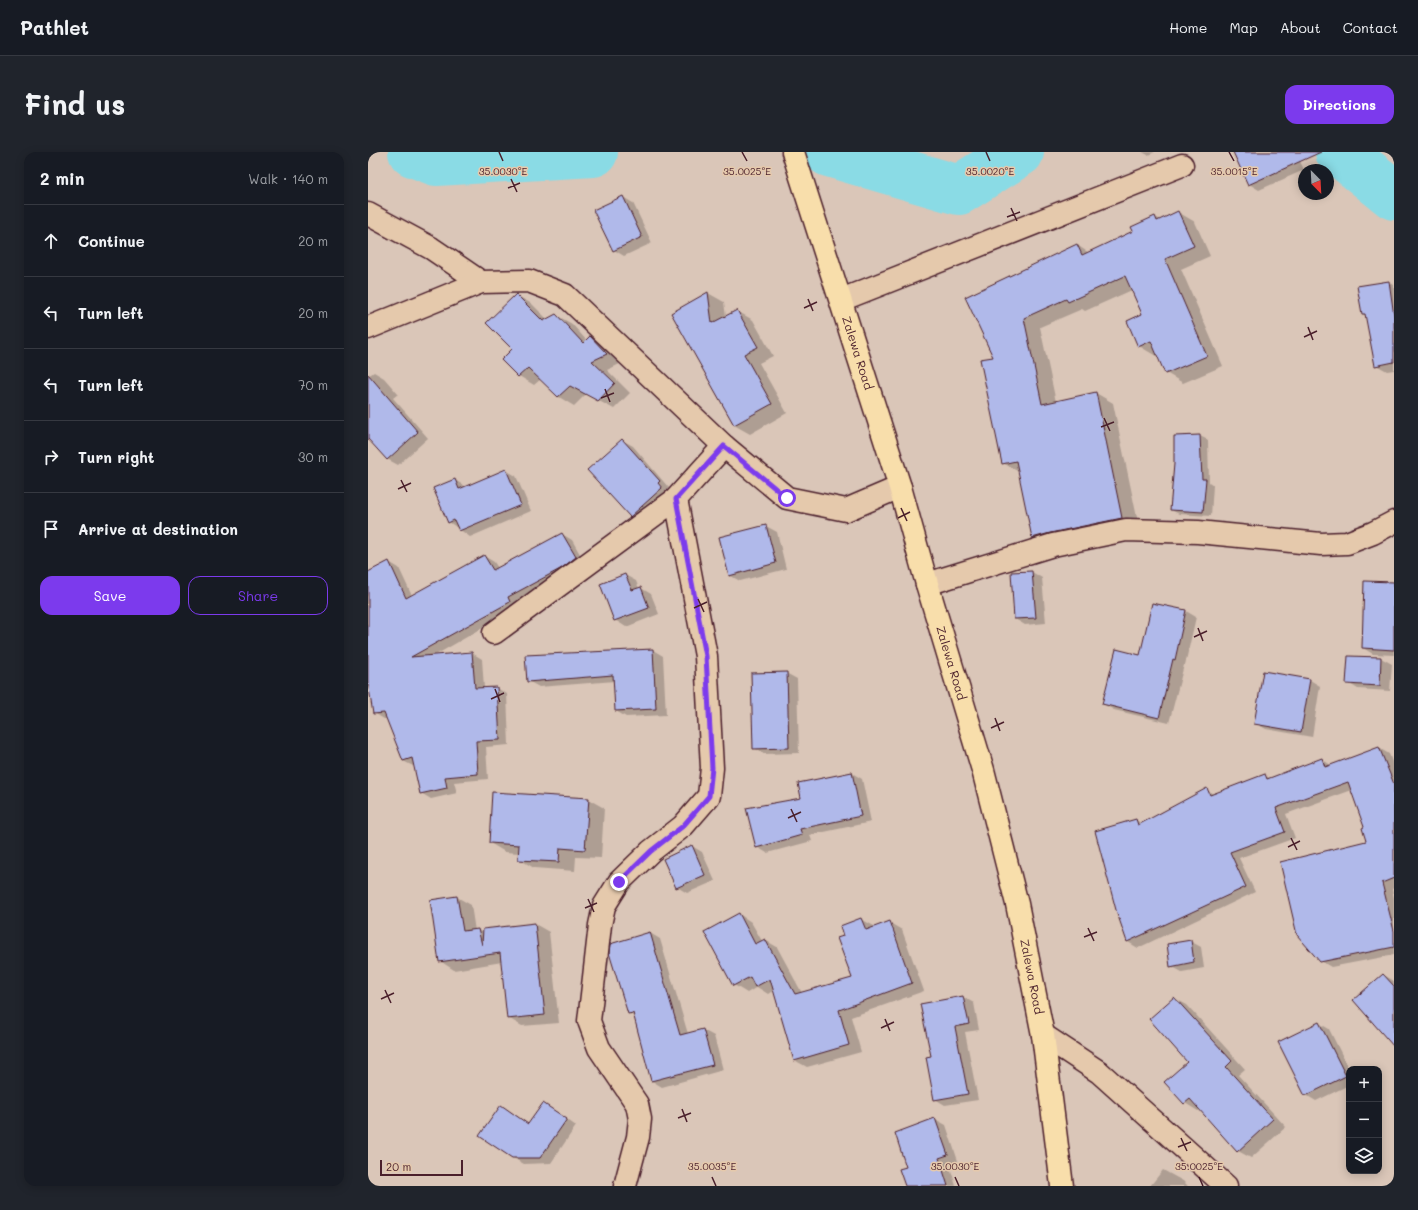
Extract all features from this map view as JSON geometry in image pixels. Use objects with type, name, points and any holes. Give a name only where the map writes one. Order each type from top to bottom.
[{"type":"highway","name":"Zalewa Road","points":[[793,152],[900,487],[927,584],[983,770],[1017,904],[1043,1035],[1062,1186]]},
{"type":"street","points":[[841,300],[1182,165]]},
{"type":"street","points":[[368,214],[431,248],[481,282]]},
{"type":"street","points":[[368,328],[481,282],[529,281],[565,295],[724,446],[787,498],[846,510],[900,487]]},
{"type":"street","points":[[494,633],[676,499],[724,446]]},
{"type":"street","points":[[625,1186],[638,1137],[640,1119],[637,1104],[599,1048],[589,1021],[600,925],[604,906],[619,882],[651,851],[683,826],[709,796],[712,768],[706,656],[676,499]]},
{"type":"street","points":[[927,584],[1054,545],[1126,530],[1198,532],[1321,544],[1347,543],[1394,522]]},
{"type":"street","points":[[1043,1035],[1099,1072],[1226,1186]]},
{"type":"building","points":[[1233,152],[1321,152],[1248,185]]},
{"type":"building","points":[[623,196],[642,237],[613,251],[593,210]]},
{"type":"building","points":[[1178,211],[1194,246],[1165,259],[1207,356],[1165,374],[1151,341],[1138,347],[1127,321],[1142,314],[1125,276],[1068,302],[1066,299],[1024,318],[1042,404],[1096,392],[1122,518],[1032,538],[1016,461],[1002,464],[980,359],[993,357],[965,297],[1077,244],[1082,255],[1133,231],[1131,227],[1155,216],[1157,221]]},
{"type":"building","points":[[1389,281],[1394,316],[1394,362],[1375,366],[1365,314],[1362,314],[1357,286]]},
{"type":"building","points":[[708,292],[712,323],[737,310],[758,347],[744,354],[772,404],[734,425],[671,313]]},
{"type":"building","points":[[516,294],[543,321],[556,314],[583,343],[590,336],[607,354],[592,361],[615,383],[598,401],[570,386],[558,397],[528,368],[518,377],[501,360],[512,349],[486,323]]},
{"type":"building","points":[[368,374],[418,432],[387,460],[368,439]]},
{"type":"building","points":[[1200,435],[1202,479],[1206,479],[1203,512],[1170,510],[1174,464],[1174,436]]},
{"type":"building","points":[[622,439],[660,481],[658,483],[662,488],[630,517],[587,470]]},
{"type":"building","points":[[506,469],[521,505],[459,531],[454,520],[448,523],[433,488],[455,479],[459,489]]},
{"type":"building","points":[[766,525],[776,563],[729,576],[719,537]]},
{"type":"building","points":[[562,533],[576,557],[562,568],[508,597],[510,602],[411,657],[472,652],[475,688],[497,687],[500,740],[476,741],[478,774],[445,777],[447,788],[420,794],[412,758],[403,761],[384,713],[373,714],[368,682],[368,572],[389,561],[406,598],[484,555],[493,570]]},
{"type":"building","points":[[1032,571],[1036,618],[1014,619],[1011,572]]},
{"type":"building","points":[[625,574],[632,590],[641,587],[649,608],[614,621],[600,584]]},
{"type":"building","points":[[1364,581],[1394,582],[1394,650],[1362,648]]},
{"type":"building","points":[[1152,603],[1186,610],[1175,660],[1173,659],[1159,718],[1102,704],[1116,649],[1140,655]]},
{"type":"building","points":[[653,649],[656,709],[615,711],[613,675],[527,682],[525,655]]},
{"type":"building","points":[[1348,656],[1381,657],[1380,686],[1346,684]]},
{"type":"building","points":[[1263,671],[1310,679],[1301,732],[1254,724]]},
{"type":"building","points":[[787,672],[789,748],[753,749],[751,673]]},
{"type":"building","points":[[1379,747],[1394,784],[1394,878],[1382,883],[1394,931],[1394,947],[1320,962],[1297,935],[1280,862],[1366,841],[1362,828],[1364,827],[1348,782],[1276,808],[1285,832],[1230,852],[1246,887],[1127,942],[1116,910],[1095,831],[1136,819],[1138,825],[1207,788],[1210,795],[1265,774],[1267,779],[1322,758],[1325,767]]},
{"type":"building","points":[[852,772],[861,816],[800,829],[802,835],[756,848],[746,808],[801,798],[798,783]]},
{"type":"building","points":[[492,792],[589,798],[585,850],[560,848],[559,862],[518,860],[519,845],[489,843]]},
{"type":"building","points":[[692,845],[705,875],[676,888],[663,859]]},
{"type":"building","points":[[457,896],[463,931],[478,929],[482,945],[483,929],[535,923],[545,1015],[507,1019],[500,953],[439,962],[430,900]]},
{"type":"building","points":[[739,913],[755,944],[765,939],[795,994],[852,978],[837,938],[843,936],[840,926],[861,918],[866,930],[890,921],[912,983],[839,1010],[849,1045],[794,1061],[770,979],[755,987],[750,977],[733,986],[704,932]]},
{"type":"building","points":[[650,932],[680,1035],[703,1029],[713,1065],[651,1081],[633,1013],[628,1014],[609,953],[610,944]]},
{"type":"building","points":[[1191,940],[1194,962],[1170,967],[1167,944]]},
{"type":"building","points":[[1383,974],[1394,986],[1394,1047],[1353,1000]]},
{"type":"building","points":[[963,996],[969,1024],[955,1027],[968,1094],[934,1100],[926,1057],[931,1056],[920,1004]]},
{"type":"building","points":[[1174,997],[1232,1061],[1226,1067],[1273,1119],[1237,1152],[1190,1099],[1184,1104],[1164,1082],[1187,1062],[1149,1019]]},
{"type":"building","points":[[1319,1022],[1346,1076],[1305,1096],[1278,1042]]},
{"type":"building","points":[[543,1103],[567,1119],[540,1158],[512,1158],[479,1136],[501,1105],[528,1124]]},
{"type":"building","points":[[935,1118],[948,1155],[939,1158],[948,1186],[905,1186],[899,1169],[906,1167],[895,1133]]},
{"type":"waterway","points":[[413,152],[436,161],[593,152]]},
{"type":"waterway","points":[[829,152],[959,190],[1019,152]]},
{"type":"waterway","points":[[1340,152],[1394,195]]},
{"type":"route","points":[[619,882],[651,851],[683,826],[709,796],[712,768],[706,656],[676,499],[724,446],[787,498]]}]
